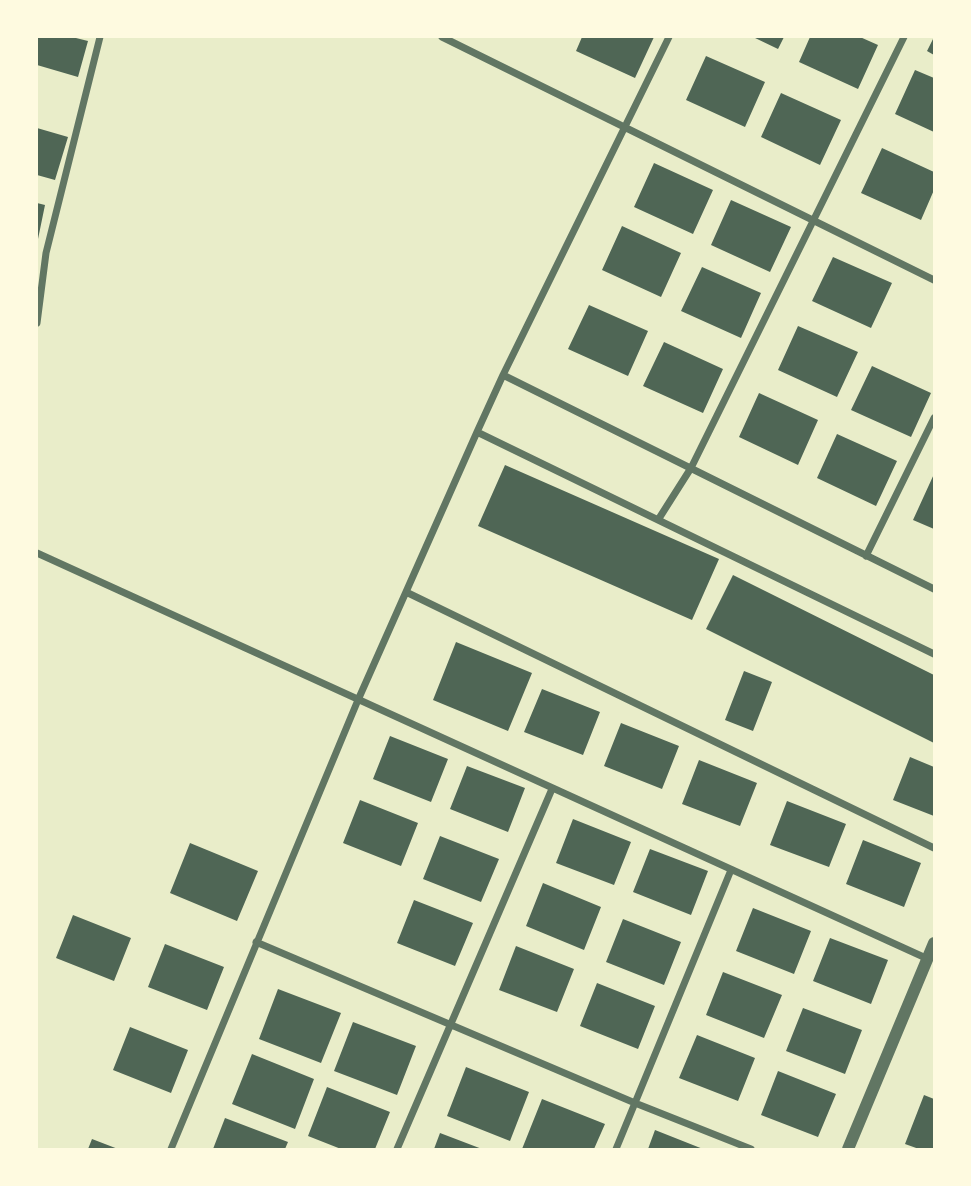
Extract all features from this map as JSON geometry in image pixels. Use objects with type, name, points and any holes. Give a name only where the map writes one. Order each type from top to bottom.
[{"type":"street","points":[[37,323],[46,253],[100,37]]},
{"type":"street","points":[[442,37],[456,40],[934,280]]},
{"type":"street","points":[[171,1149],[358,700],[477,432],[669,37]]},
{"type":"street","points":[[658,520],[691,468],[904,37]]},
{"type":"street","points":[[503,375],[934,589]]},
{"type":"street","points":[[866,556],[934,418]]},
{"type":"street","points":[[477,432],[934,654]]},
{"type":"street","points":[[37,553],[928,958]]},
{"type":"street","points":[[406,592],[934,848]]},
{"type":"street","points":[[397,1149],[552,789]]},
{"type":"street","points":[[616,1149],[731,870]]},
{"type":"street","points":[[256,942],[635,1104],[751,1149]]},
{"type":"street","points":[[848,1149],[934,943]]},
{"type":"building","points":[[37,37],[72,37],[88,41],[78,77],[37,65]]},
{"type":"building","points":[[582,37],[654,37],[635,78],[576,51]]},
{"type":"building","points":[[753,37],[784,37],[778,49]]},
{"type":"building","points":[[810,37],[860,37],[878,45],[858,89],[799,62]]},
{"type":"building","points":[[934,37],[934,55],[927,51]]},
{"type":"building","points":[[706,56],[765,82],[745,127],[686,100]]},
{"type":"building","points":[[915,70],[934,78],[934,132],[895,114]]},
{"type":"building","points":[[781,93],[841,120],[820,165],[761,137]]},
{"type":"building","points":[[37,128],[68,137],[55,180],[37,175]]},
{"type":"building","points":[[882,148],[934,172],[934,190],[921,220],[861,193]]},
{"type":"building","points":[[654,163],[713,190],[693,234],[634,207]]},
{"type":"building","points":[[731,200],[791,227],[770,272],[711,245]]},
{"type":"building","points":[[37,203],[45,205],[38,239],[37,239]]},
{"type":"building","points":[[622,226],[681,253],[661,297],[602,270]]},
{"type":"building","points":[[833,257],[892,283],[871,328],[812,301]]},
{"type":"building","points":[[702,267],[761,293],[741,338],[681,311]]},
{"type":"building","points":[[589,305],[648,331],[628,376],[568,349]]},
{"type":"building","points":[[798,326],[858,352],[837,397],[778,370]]},
{"type":"building","points":[[664,342],[723,369],[703,413],[643,386]]},
{"type":"building","points":[[872,366],[931,393],[911,437],[851,410]]},
{"type":"building","points":[[759,393],[818,420],[798,465],[739,437]]},
{"type":"building","points":[[837,434],[897,461],[876,506],[817,478]]},
{"type":"building","points":[[505,465],[719,559],[692,620],[478,526]]},
{"type":"building","points":[[934,474],[934,529],[913,520]]},
{"type":"building","points":[[733,575],[934,675],[934,743],[706,629]]},
{"type":"building","points":[[456,642],[532,673],[508,731],[433,700]]},
{"type":"building","points":[[744,671],[772,682],[753,731],[725,720]]},
{"type":"building","points":[[542,689],[600,712],[583,755],[524,732]]},
{"type":"building","points":[[621,723],[679,746],[662,789],[604,766]]},
{"type":"building","points":[[390,736],[448,759],[431,802],[373,779]]},
{"type":"building","points":[[910,757],[934,767],[934,816],[893,800]]},
{"type":"building","points":[[699,760],[757,783],[740,826],[682,804]]},
{"type":"building","points":[[467,766],[525,788],[508,832],[450,809]]},
{"type":"building","points":[[360,800],[418,823],[401,866],[343,843]]},
{"type":"building","points":[[787,801],[846,824],[829,867],[770,845]]},
{"type":"building","points":[[573,819],[631,842],[614,885],[556,863]]},
{"type":"building","points":[[440,836],[499,859],[481,902],[423,879]]},
{"type":"building","points":[[863,840],[921,863],[904,907],[846,884]]},
{"type":"building","points":[[190,843],[258,871],[237,921],[170,893]]},
{"type":"building","points":[[650,849],[708,871],[691,915],[633,892]]},
{"type":"building","points":[[543,883],[601,907],[584,950],[526,926]]},
{"type":"building","points":[[414,900],[473,923],[455,966],[397,943]]},
{"type":"building","points":[[753,908],[811,931],[794,974],[736,951]]},
{"type":"building","points":[[73,915],[131,938],[114,981],[56,958]]},
{"type":"building","points":[[623,919],[681,942],[664,985],[606,962]]},
{"type":"building","points":[[830,938],[888,960],[871,1004],[813,981]]},
{"type":"building","points":[[165,944],[224,967],[207,1010],[148,987]]},
{"type":"building","points":[[516,946],[574,969],[557,1012],[499,990]]},
{"type":"building","points":[[723,972],[782,995],[764,1038],[706,1015]]},
{"type":"building","points":[[597,983],[655,1006],[638,1049],[580,1026]]},
{"type":"building","points":[[278,989],[341,1013],[321,1063],[259,1039]]},
{"type":"building","points":[[803,1008],[862,1030],[845,1074],[786,1051]]},
{"type":"building","points":[[353,1022],[416,1046],[397,1095],[334,1071]]},
{"type":"building","points":[[130,1027],[188,1050],[171,1093],[113,1070]]},
{"type":"building","points":[[697,1035],[755,1058],[738,1101],[679,1078]]},
{"type":"building","points":[[252,1054],[314,1079],[295,1129],[232,1104]]},
{"type":"building","points":[[466,1067],[529,1092],[510,1141],[447,1116]]},
{"type":"building","points":[[778,1071],[836,1094],[818,1137],[761,1115]]},
{"type":"building","points":[[327,1087],[390,1112],[375,1149],[341,1149],[308,1136]]},
{"type":"building","points":[[924,1095],[934,1099],[934,1149],[919,1149],[905,1144]]},
{"type":"building","points":[[542,1099],[605,1124],[594,1149],[522,1149]]},
{"type":"building","points":[[225,1118],[288,1142],[285,1149],[213,1149]]},
{"type":"building","points":[[655,1130],[703,1149],[648,1149]]},
{"type":"building","points":[[440,1133],[482,1149],[434,1149]]},
{"type":"building","points":[[92,1139],[118,1149],[88,1149]]}]
